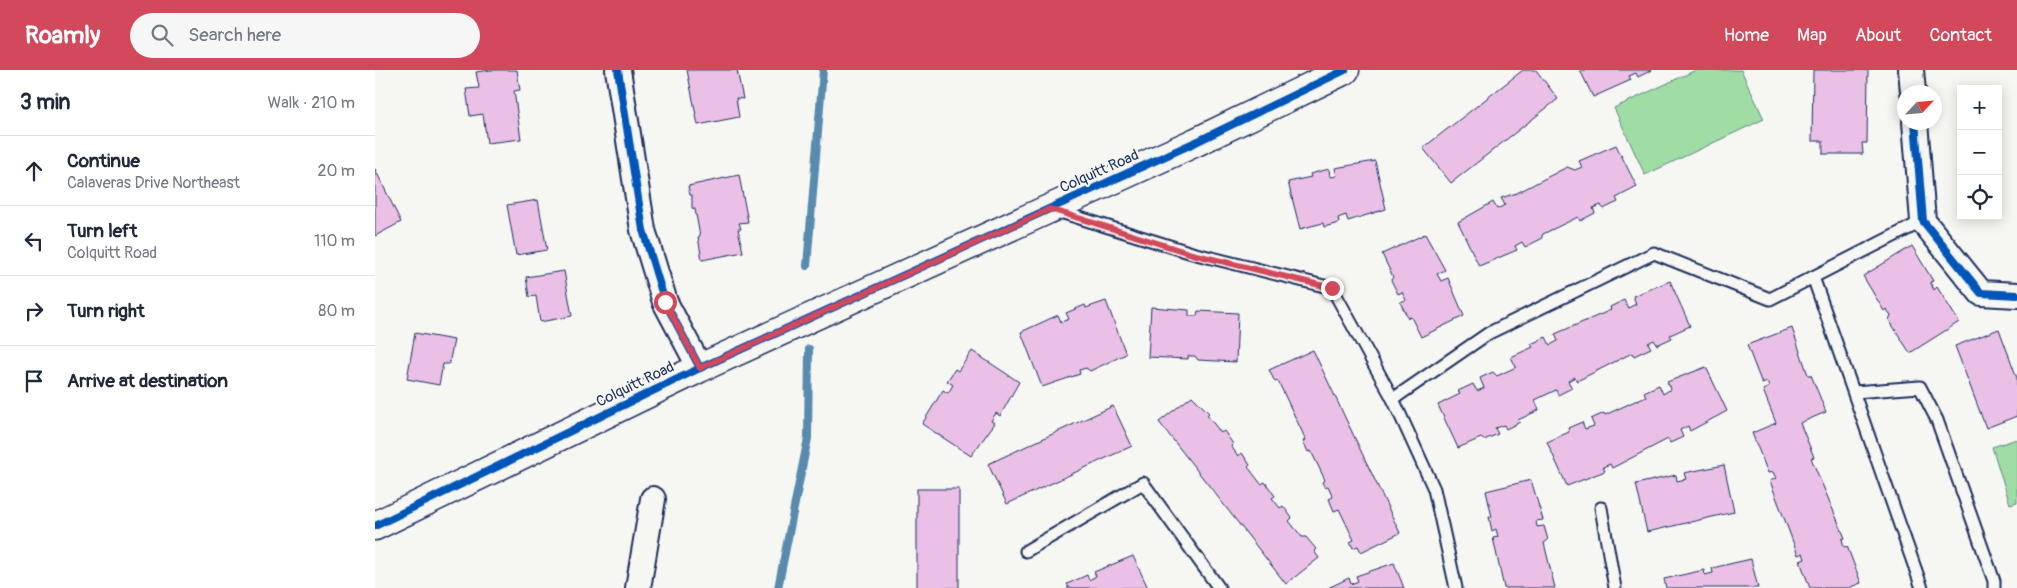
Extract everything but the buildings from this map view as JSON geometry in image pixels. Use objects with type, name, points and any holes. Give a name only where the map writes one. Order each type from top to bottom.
[{"type":"street","points":[[618,70],[643,230],[665,302],[700,368]]},
{"type":"street","name":"Colquitt Road","points":[[375,526],[700,368],[1196,142],[1345,70]]},
{"type":"street","points":[[1911,70],[1912,85]]},
{"type":"street","points":[[1916,130],[1923,221],[1981,293],[2017,295]]},
{"type":"street","points":[[638,588],[653,499]]},
{"type":"lane","points":[[1050,209],[1192,254],[1332,288],[1393,399],[1434,489],[1456,588]]},
{"type":"lane","points":[[1393,399],[1489,333],[1654,253],[1769,299],[1923,221]]},
{"type":"lane","points":[[1813,277],[1923,588]]},
{"type":"lane","points":[[1854,392],[1920,387],[1937,420],[1994,582],[1994,588]]},
{"type":"lane","points":[[1026,551],[1143,483],[1219,588]]},
{"type":"lane","points":[[1601,508],[1615,588]]},
{"type":"green space","points":[[1696,70],[1741,70],[1764,119],[1645,175],[1614,108]]},
{"type":"green space","points":[[2017,439],[2017,502],[2010,504],[1992,447]]},
{"type":"waterway","points":[[807,266],[823,70]]},
{"type":"waterway","points":[[778,588],[808,438],[809,349]]},
{"type":"cycle path","points":[[618,70],[643,230],[665,302],[700,368]]},
{"type":"cycle path","points":[[375,526],[700,368],[1196,142],[1345,70]]},
{"type":"cycle path","points":[[1916,130],[1923,221],[1981,293],[2017,295]]},
{"type":"route","points":[[665,302],[700,368],[1050,209],[1192,254],[1332,288]]}]
